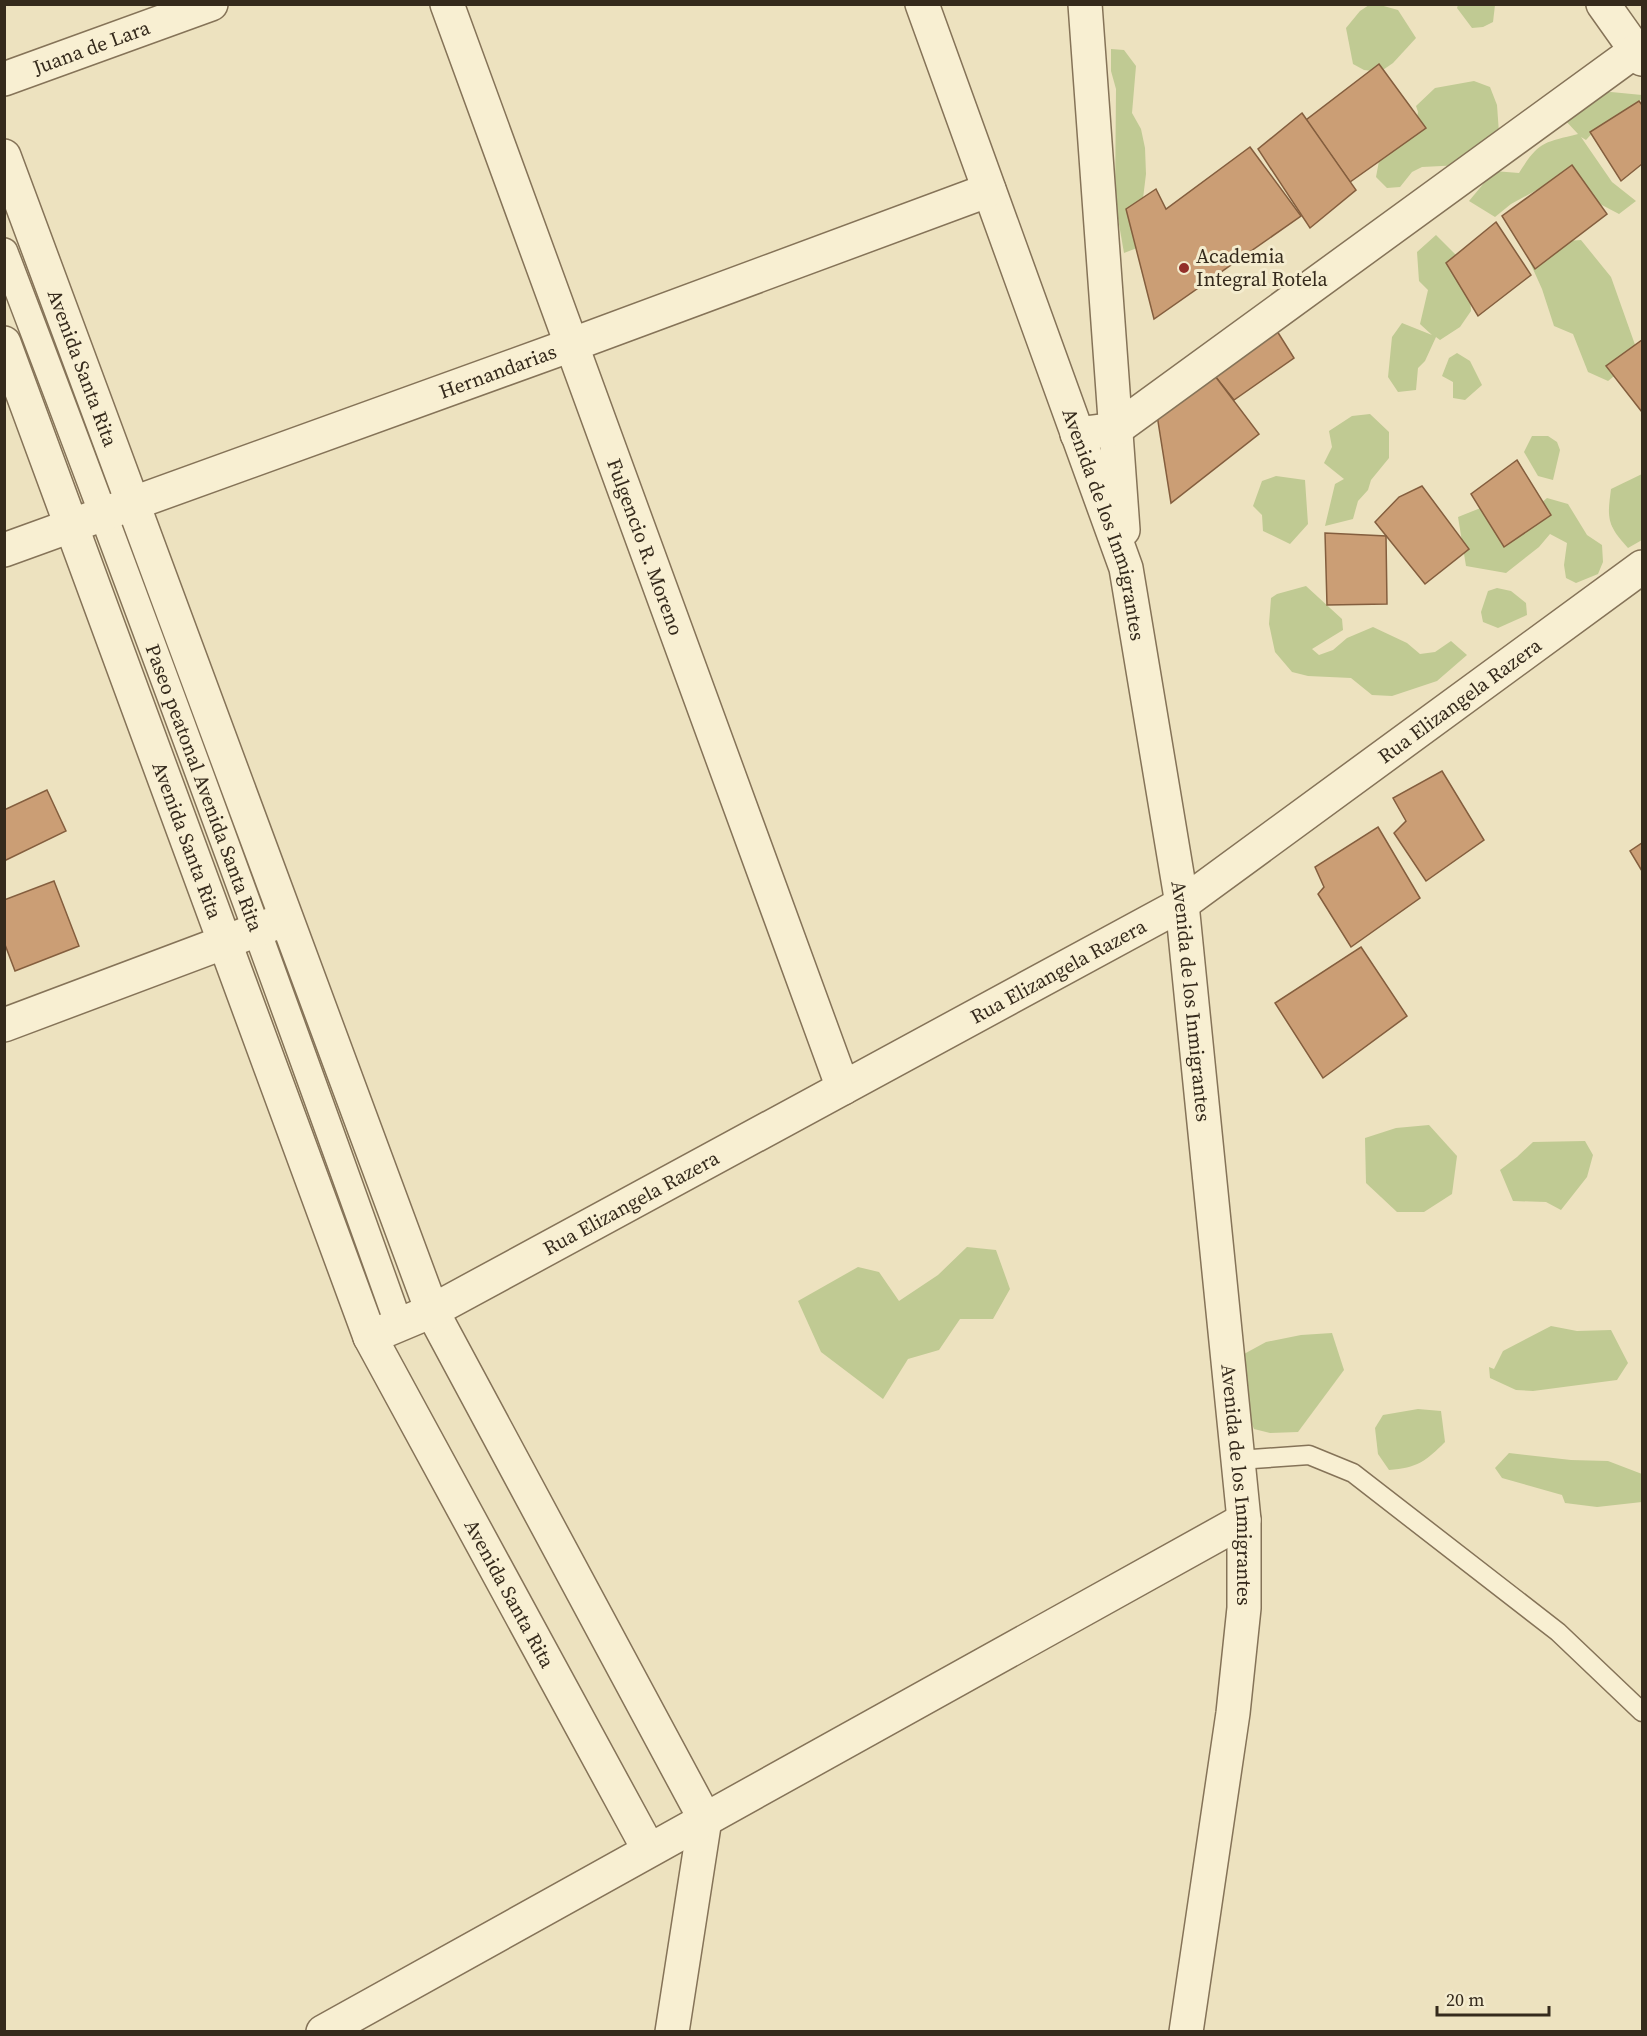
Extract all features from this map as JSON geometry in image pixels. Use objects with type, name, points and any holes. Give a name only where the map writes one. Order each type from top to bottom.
[{"type":"street","name":"Juana de Lara","points":[[4,79],[211,4]]},
{"type":"street","name":"Fulgencio R. Moreno","points":[[447,4],[843,1088]]},
{"type":"street","name":"Avenida de los Inmigrantes","points":[[922,4],[1126,568],[1182,904],[1244,1520],[1244,1608],[1233,1713],[1186,2031]]},
{"type":"street","points":[[1085,4],[1126,568]]},
{"type":"street","points":[[1077,434],[1116,429],[1641,52],[1603,4]]},
{"type":"street","name":"Avenida Santa Rita","points":[[4,156],[118,508],[272,924],[432,1311],[705,1819]]},
{"type":"street","name":"Hernandarias","points":[[4,550],[571,345],[989,190]]},
{"type":"street","points":[[4,252],[118,508]]},
{"type":"street","name":"Avenida Santa Rita","points":[[4,343],[226,943],[384,1331],[649,1850]]},
{"type":"street","name":"Rua Elizangela Razera","points":[[432,1311],[1182,904],[1642,567]]},
{"type":"street","points":[[4,1025],[272,924]]},
{"type":"street","name":"Paseo peatonal Avenida Santa Rita","points":[[272,924],[384,1331]]},
{"type":"street","points":[[384,1331],[432,1311]]},
{"type":"street","points":[[323,2031],[1244,1520]]},
{"type":"street","points":[[672,2031],[705,1819]]},
{"type":"lane","points":[[1238,1460],[1309,1455],[1353,1473],[1558,1632],[1642,1712]]},
{"type":"green space","points":[[1369,5],[1380,5],[1398,10],[1416,38],[1393,63],[1380,72],[1364,70],[1353,64],[1346,28],[1360,11]]},
{"type":"green space","points":[[1458,5],[1495,5],[1493,22],[1483,27],[1472,28],[1457,8]]},
{"type":"green space","points":[[1111,49],[1124,50],[1136,66],[1132,113],[1141,129],[1145,148],[1146,174],[1137,248],[1124,253],[1115,201],[1116,89],[1111,71]]},
{"type":"green space","points":[[1474,81],[1490,87],[1497,105],[1499,133],[1462,165],[1422,167],[1412,172],[1400,187],[1387,188],[1376,177],[1379,161],[1415,129],[1418,112],[1416,106],[1435,88]]},
{"type":"green space","points":[[1596,93],[1642,95],[1642,99],[1629,107],[1623,124],[1596,129],[1586,140],[1581,137],[1612,182],[1636,201],[1619,214],[1600,204],[1575,169],[1511,204],[1495,217],[1469,201],[1494,171],[1519,173],[1537,149],[1543,145],[1578,134],[1564,119]]},
{"type":"green space","points":[[1436,235],[1456,255],[1470,295],[1471,311],[1460,327],[1440,340],[1436,337],[1425,361],[1418,368],[1416,390],[1398,392],[1388,377],[1392,337],[1402,323],[1432,335],[1420,324],[1428,290],[1419,281],[1417,252]]},
{"type":"green space","points":[[1581,240],[1611,277],[1639,356],[1608,381],[1588,372],[1573,334],[1554,326],[1542,289],[1528,258],[1565,241]]},
{"type":"green space","points":[[1457,353],[1470,361],[1482,385],[1465,400],[1453,398],[1453,382],[1442,376],[1449,358]]},
{"type":"green space","points":[[1370,414],[1389,432],[1389,458],[1358,501],[1353,519],[1325,526],[1335,484],[1344,479],[1324,463],[1332,447],[1329,431],[1352,416]]},
{"type":"green space","points":[[1532,436],[1548,436],[1557,442],[1560,450],[1553,480],[1538,476],[1524,452]]},
{"type":"green space","points":[[1642,474],[1642,540],[1628,548],[1610,521],[1611,489]]},
{"type":"green space","points":[[1276,476],[1305,480],[1308,524],[1290,544],[1263,531],[1262,515],[1253,506],[1262,481]]},
{"type":"green space","points":[[1547,498],[1568,504],[1587,535],[1602,545],[1603,562],[1598,574],[1576,583],[1566,578],[1564,565],[1567,543],[1550,534],[1539,547],[1506,573],[1466,566],[1458,517],[1483,507],[1527,515]]},
{"type":"green space","points":[[1306,586],[1342,619],[1343,630],[1312,649],[1319,655],[1333,650],[1347,638],[1373,627],[1407,643],[1420,654],[1435,652],[1451,641],[1467,655],[1437,681],[1392,696],[1372,695],[1351,678],[1308,676],[1292,672],[1275,652],[1269,624],[1271,598],[1277,594]]},
{"type":"green space","points":[[1497,588],[1511,591],[1526,603],[1527,615],[1498,628],[1483,622],[1481,612],[1488,591]]},
{"type":"green space","points":[[1429,1125],[1457,1156],[1452,1194],[1424,1212],[1397,1212],[1366,1183],[1365,1138],[1396,1128]]},
{"type":"green space","points":[[1585,1141],[1593,1155],[1587,1177],[1561,1210],[1546,1202],[1513,1201],[1500,1170],[1533,1142]]},
{"type":"green space","points":[[967,1247],[996,1250],[1010,1289],[993,1319],[960,1319],[939,1350],[908,1359],[883,1399],[821,1352],[798,1301],[858,1267],[879,1272],[899,1301],[938,1275]]},
{"type":"green space","points":[[1551,1326],[1577,1331],[1611,1330],[1628,1363],[1617,1380],[1533,1391],[1516,1390],[1490,1378],[1489,1367],[1494,1369],[1503,1351]]},
{"type":"green space","points":[[1332,1333],[1344,1370],[1298,1432],[1270,1433],[1254,1429],[1241,1399],[1233,1360],[1266,1342],[1301,1335]]},
{"type":"green space","points":[[1418,1409],[1441,1411],[1445,1442],[1432,1454],[1414,1465],[1389,1470],[1378,1454],[1375,1428],[1383,1415]]},
{"type":"green space","points":[[1509,1453],[1571,1460],[1608,1461],[1642,1474],[1642,1502],[1597,1507],[1565,1503],[1562,1495],[1502,1478],[1495,1468]]},
{"type":"building","points":[[1379,64],[1426,128],[1350,182],[1306,120]]},
{"type":"building","points":[[1639,101],[1642,105],[1642,164],[1621,181],[1590,132]]},
{"type":"building","points":[[1302,113],[1356,190],[1310,228],[1258,149]]},
{"type":"building","name":"Academia Integral Rotela","points":[[1250,147],[1301,216],[1154,319],[1126,209],[1156,189],[1166,209]]},
{"type":"building","points":[[1572,165],[1607,214],[1535,269],[1502,216]]},
{"type":"building","points":[[1496,222],[1531,275],[1478,316],[1446,263]]},
{"type":"building","points":[[1277,331],[1294,358],[1234,400],[1215,376]]},
{"type":"building","points":[[1642,340],[1642,412],[1606,366]]},
{"type":"building","points":[[1215,376],[1259,434],[1171,503],[1157,415]]},
{"type":"building","points":[[1517,460],[1551,515],[1504,547],[1471,494]]},
{"type":"building","points":[[1422,486],[1469,549],[1425,584],[1375,522],[1399,497]]},
{"type":"building","points":[[1325,533],[1386,536],[1387,604],[1327,605]]},
{"type":"building","points":[[1442,771],[1484,840],[1426,881],[1394,833],[1406,821],[1393,798]]},
{"type":"building","points":[[47,790],[66,831],[4,861],[4,810]]},
{"type":"building","points":[[1378,827],[1420,898],[1351,947],[1318,894],[1324,887],[1315,867]]},
{"type":"building","points":[[1642,843],[1642,871],[1630,851]]},
{"type":"building","points":[[54,881],[79,946],[15,971],[4,942],[4,900]]},
{"type":"building","points":[[1361,947],[1407,1016],[1323,1078],[1275,1003]]},
{"type":"place","name":"Academia Integral Rotela","points":[[1184,268]]}]
